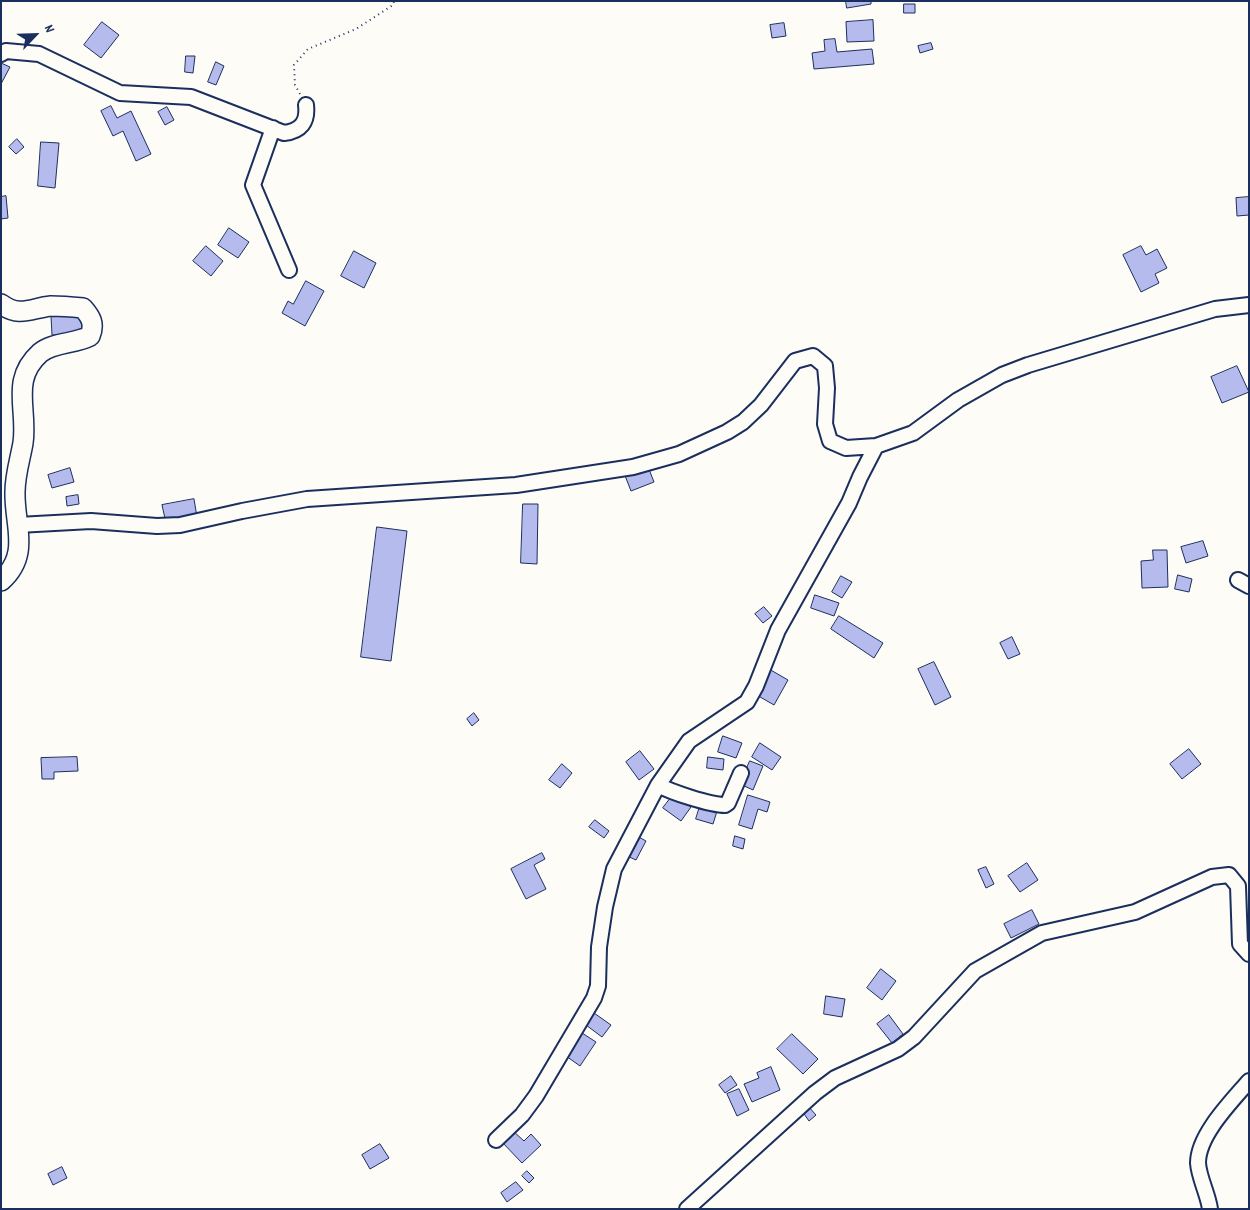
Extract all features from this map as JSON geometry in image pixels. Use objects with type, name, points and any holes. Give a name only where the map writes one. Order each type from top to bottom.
[{"type":"street","points":[[1,54],[6,51],[39,54],[120,93],[191,97],[284,133],[295,132],[304,124],[307,115],[306,105]]},
{"type":"street","points":[[273,128],[253,184],[289,270]]},
{"type":"street","points":[[1,304],[14,312],[50,306],[83,308],[90,316],[93,325],[90,336],[41,352],[27,368],[21,392],[24,420],[23,442],[15,493],[20,548],[4,577]]},
{"type":"street","points":[[18,525],[91,521],[157,526],[180,525],[242,510],[307,499],[516,485],[633,467],[679,454],[727,432],[743,422],[761,405],[795,361],[812,356],[826,366],[827,388],[824,424],[830,441],[846,448],[876,446],[913,433],[958,400],[1002,375],[1028,365],[1215,309],[1249,305]]},
{"type":"street","points":[[496,1140],[522,1115],[536,1096],[594,998],[598,986],[599,947],[605,907],[614,869],[658,785],[689,741],[747,702],[756,686],[778,630],[845,511],[876,446]]},
{"type":"street","points":[[658,785],[666,789],[725,805],[728,803],[741,773]]},
{"type":"street","points":[[687,1209],[835,1078],[898,1049],[914,1037],[975,971],[1042,933],[1135,912],[1212,877],[1229,875],[1238,886],[1240,944],[1249,954]]},
{"type":"street","points":[[1210,1209],[1198,1165],[1200,1146],[1222,1113],[1249,1081]]},
{"type":"path","points":[[306,105],[295,85],[294,65],[308,49],[356,29],[393,5],[394,1]]},
{"type":"building","points":[[846,1],[871,1],[871,4],[847,8]]},
{"type":"building","points":[[904,4],[915,4],[915,13],[904,13]]},
{"type":"building","points":[[873,20],[874,41],[847,42],[846,22]]},
{"type":"building","points":[[102,22],[119,35],[101,58],[84,45]]},
{"type":"building","points":[[784,23],[786,36],[772,38],[770,25]]},
{"type":"building","points":[[835,39],[837,52],[872,49],[874,64],[814,69],[812,53],[825,51],[824,40]]},
{"type":"building","points":[[931,43],[933,49],[920,53],[918,46]]},
{"type":"building","points":[[186,56],[195,56],[193,73],[185,72]]},
{"type":"building","points":[[216,62],[224,66],[216,85],[208,82]]},
{"type":"building","points":[[1,63],[10,67],[1,84]]},
{"type":"building","points":[[111,106],[117,118],[131,111],[151,154],[136,161],[123,131],[113,136],[101,111]]},
{"type":"building","points":[[167,107],[174,120],[165,125],[158,112]]},
{"type":"building","points":[[17,139],[24,147],[16,154],[9,147]]},
{"type":"building","points":[[41,142],[59,143],[55,188],[38,186]]},
{"type":"building","points":[[6,196],[8,218],[1,219],[1,197]]},
{"type":"building","points":[[1249,197],[1249,215],[1237,216],[1236,198]]},
{"type":"building","points":[[229,228],[249,242],[238,258],[218,245]]},
{"type":"building","points":[[206,246],[223,261],[211,276],[193,261]]},
{"type":"building","points":[[1141,246],[1146,255],[1157,249],[1167,268],[1155,274],[1159,283],[1141,292],[1123,255]]},
{"type":"building","points":[[354,251],[376,263],[364,288],[341,276]]},
{"type":"building","points":[[306,281],[324,291],[305,326],[282,313],[288,301],[293,304]]},
{"type":"building","points":[[83,315],[84,334],[52,335],[51,316]]},
{"type":"building","points":[[1237,366],[1249,392],[1222,403],[1211,377]]},
{"type":"building","points":[[647,464],[654,482],[631,491],[624,473]]},
{"type":"building","points":[[70,468],[74,482],[52,488],[48,475]]},
{"type":"building","points":[[78,495],[79,504],[67,506],[66,497]]},
{"type":"building","points":[[194,499],[197,517],[166,523],[162,505]]},
{"type":"building","points":[[523,504],[538,504],[537,564],[521,563]]},
{"type":"building","points":[[377,527],[407,531],[391,661],[361,657]]},
{"type":"building","points":[[1203,541],[1208,556],[1186,563],[1181,547]]},
{"type":"building","points":[[1153,550],[1167,550],[1168,587],[1142,588],[1141,561],[1153,560]]},
{"type":"building","points":[[1178,575],[1192,579],[1189,592],[1175,589]]},
{"type":"building","points":[[841,576],[852,582],[842,598],[832,592]]},
{"type":"building","points":[[815,595],[839,603],[834,616],[811,608]]},
{"type":"building","points":[[764,607],[772,616],[763,623],[755,614]]},
{"type":"building","points":[[839,616],[883,643],[874,658],[831,629]]},
{"type":"building","points":[[1012,637],[1020,654],[1008,659],[1000,643]]},
{"type":"building","points":[[934,662],[951,697],[935,705],[918,669]]},
{"type":"building","points":[[769,669],[788,680],[774,705],[755,694]]},
{"type":"building","points":[[474,713],[479,720],[472,726],[467,719]]},
{"type":"building","points":[[723,736],[742,743],[736,758],[718,752]]},
{"type":"building","points":[[760,743],[781,757],[772,770],[752,757]]},
{"type":"building","points":[[1189,749],[1201,764],[1182,779],[1170,764]]},
{"type":"building","points":[[640,751],[654,769],[639,780],[626,762]]},
{"type":"building","points":[[77,757],[78,771],[54,772],[54,779],[42,779],[41,758]]},
{"type":"building","points":[[708,757],[724,759],[723,770],[707,768]]},
{"type":"building","points":[[750,761],[763,766],[753,790],[740,784]]},
{"type":"building","points":[[562,764],[572,773],[560,788],[549,780]]},
{"type":"building","points":[[673,795],[691,807],[681,821],[663,808]]},
{"type":"building","points":[[748,795],[770,802],[767,812],[758,809],[752,829],[739,825]]},
{"type":"building","points":[[701,803],[718,808],[713,824],[696,819]]},
{"type":"building","points":[[595,820],[609,831],[604,838],[589,827]]},
{"type":"building","points":[[637,836],[646,841],[636,860],[627,856]]},
{"type":"building","points":[[735,836],[745,839],[743,849],[733,846]]},
{"type":"building","points":[[542,853],[545,859],[534,865],[546,889],[526,899],[511,869]]},
{"type":"building","points":[[1027,863],[1038,880],[1020,892],[1008,876]]},
{"type":"building","points":[[986,867],[994,884],[986,888],[978,870]]},
{"type":"building","points":[[1032,910],[1039,924],[1011,938],[1004,924]]},
{"type":"building","points":[[881,969],[896,981],[882,1000],[867,988]]},
{"type":"building","points":[[826,996],[845,999],[842,1017],[824,1014]]},
{"type":"building","points":[[594,1013],[611,1025],[602,1037],[586,1025]]},
{"type":"building","points":[[889,1015],[903,1034],[892,1043],[877,1024]]},
{"type":"building","points":[[582,1033],[596,1042],[580,1066],[566,1056]]},
{"type":"building","points":[[792,1034],[818,1059],[803,1074],[777,1049]]},
{"type":"building","points":[[771,1067],[780,1090],[752,1102],[744,1084],[759,1078],[757,1073]]},
{"type":"building","points":[[731,1076],[737,1085],[725,1093],[719,1085]]},
{"type":"building","points":[[739,1089],[749,1110],[737,1116],[727,1094]]},
{"type":"building","points":[[808,1106],[816,1115],[809,1121],[802,1111]]},
{"type":"building","points":[[512,1130],[524,1141],[531,1134],[541,1145],[522,1163],[501,1141]]},
{"type":"building","points":[[380,1144],[389,1158],[370,1169],[362,1155]]},
{"type":"building","points":[[62,1167],[67,1178],[53,1185],[48,1174]]},
{"type":"building","points":[[527,1171],[534,1178],[529,1183],[522,1176]]},
{"type":"building","points":[[516,1182],[523,1190],[507,1202],[501,1193]]}]
